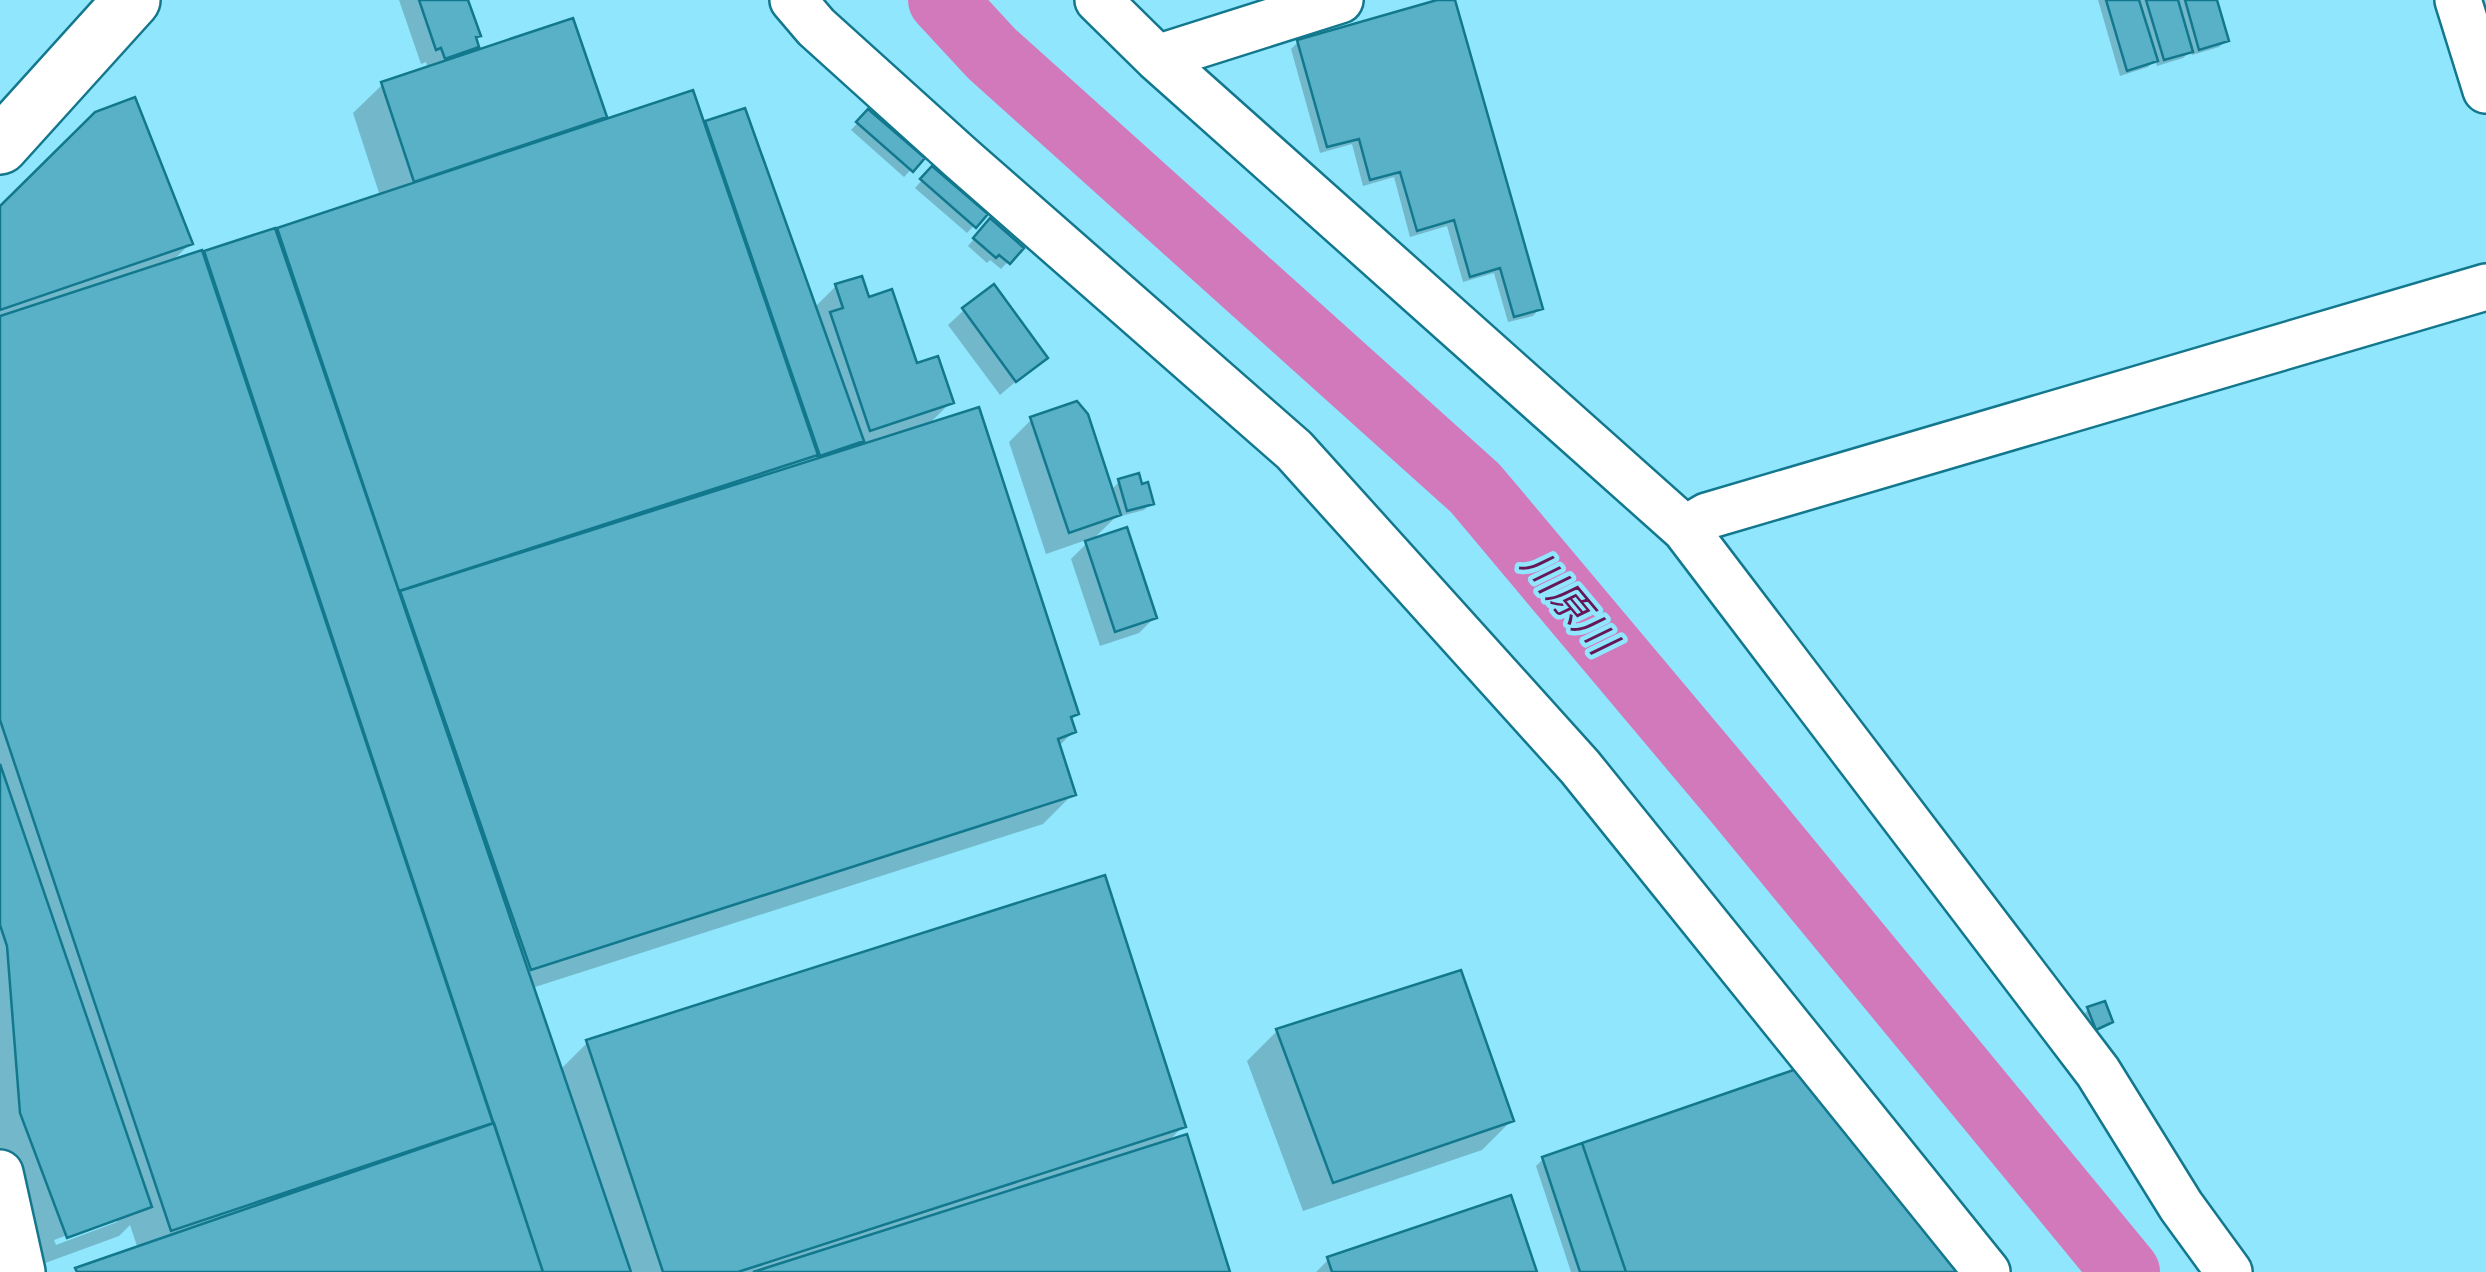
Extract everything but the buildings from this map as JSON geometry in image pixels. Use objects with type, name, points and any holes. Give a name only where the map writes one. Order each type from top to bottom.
[{"type":"street","points":[[0,146],[132,0]]},
{"type":"street","points":[[794,0],[816,27],[947,145],[1294,450],[1580,767],[1987,1272]]},
{"type":"street","points":[[1098,0],[1685,529],[2098,1072],[2181,1206],[2229,1272]]},
{"type":"street","points":[[1158,58],[1340,0]]},
{"type":"street","points":[[2458,0],[2486,90]]},
{"type":"street","points":[[1685,529],[1707,516],[2486,287]]},
{"type":"street","points":[[0,1173],[22,1272]]},
{"type":"waterway","name":"川原川","points":[[942,0],[992,54],[1475,488],[2126,1272]]}]
